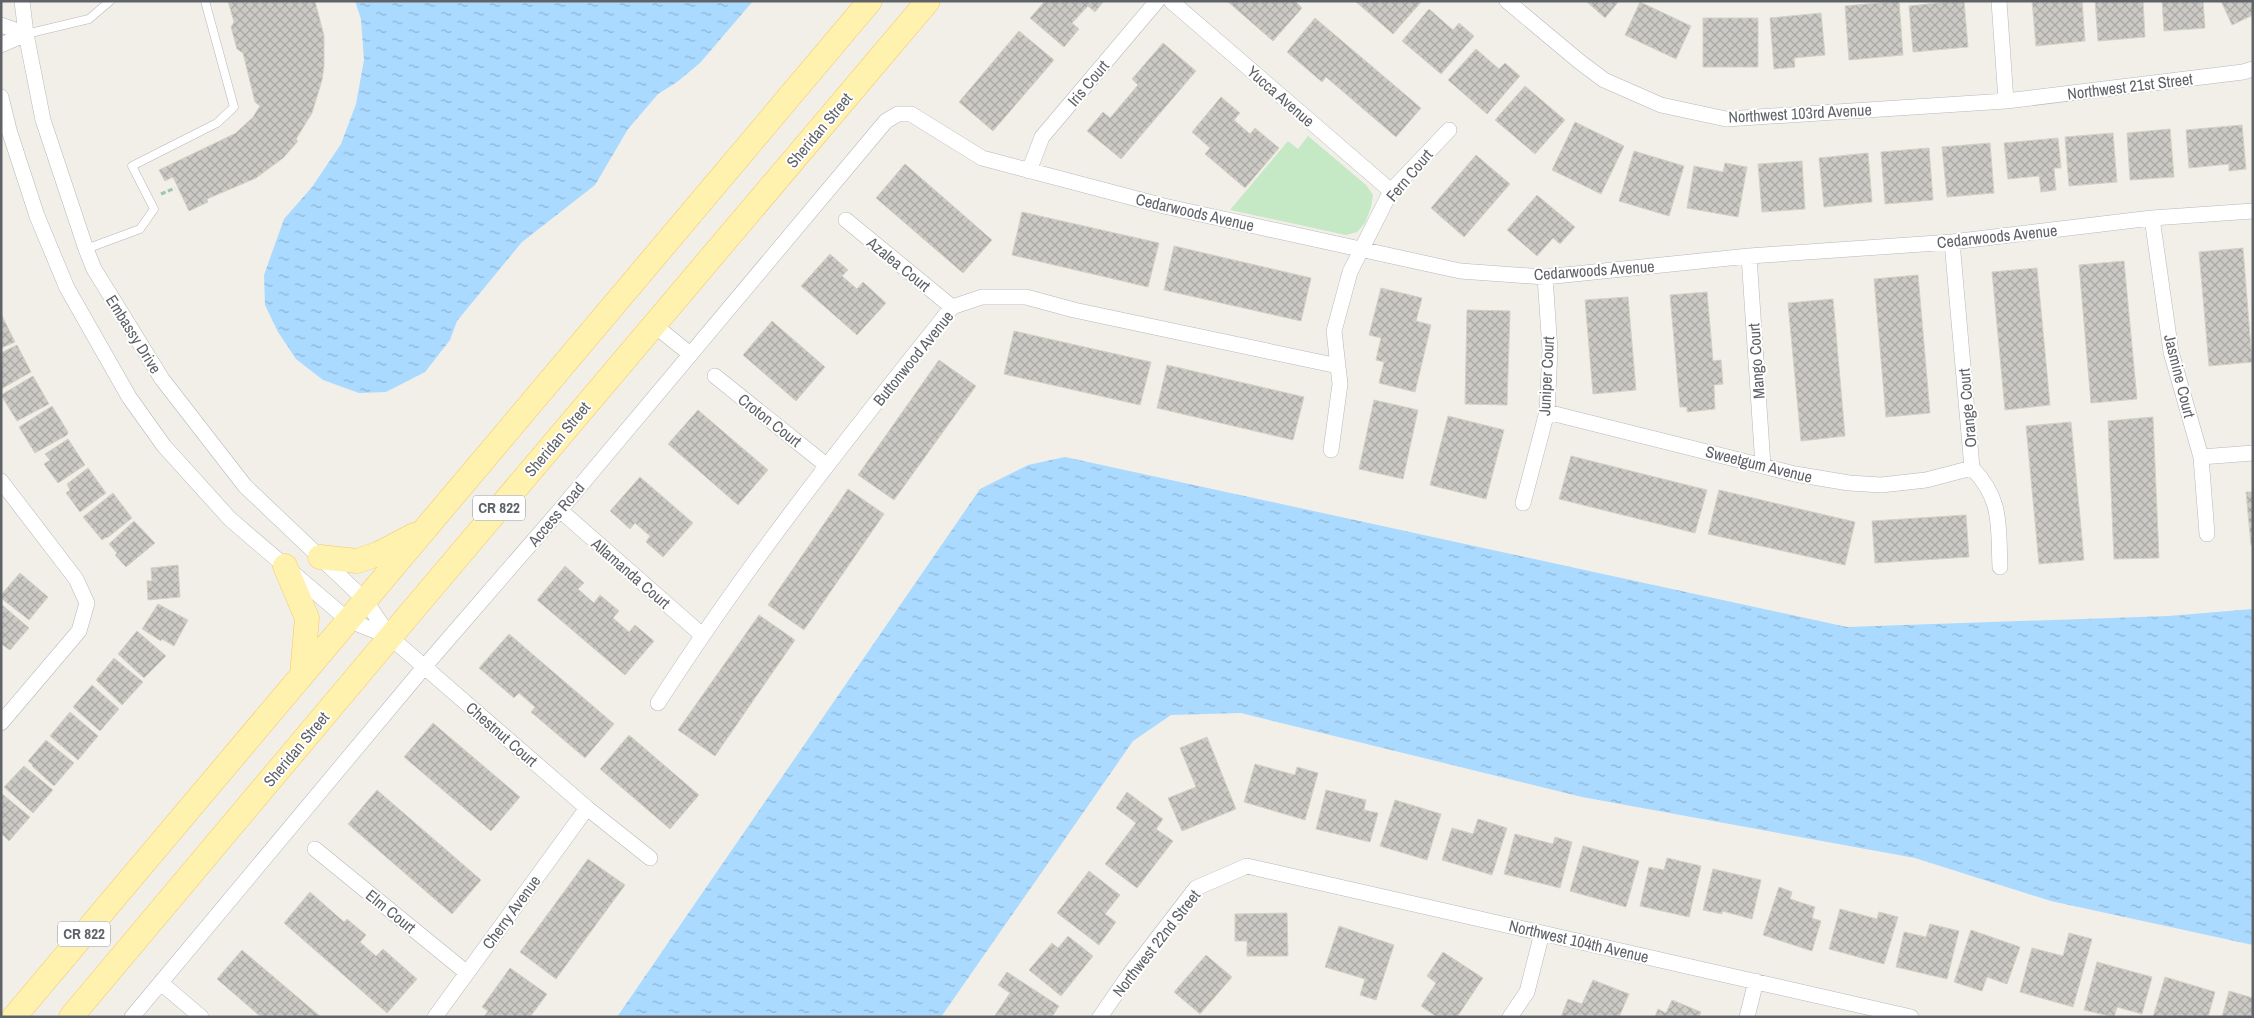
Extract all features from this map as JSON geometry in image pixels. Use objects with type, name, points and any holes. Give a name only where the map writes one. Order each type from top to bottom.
[{"type":"main road","name":"CR 822","points":[[14,1017],[870,1]]},
{"type":"main road","name":"Sheridan Street","points":[[72,1017],[390,637],[928,1]]},
{"type":"main road","points":[[320,557],[357,561],[378,554],[425,530]]},
{"type":"main road","points":[[285,566],[307,618],[302,675]]},
{"type":"street","name":"Iris Court","points":[[1029,170],[1042,137],[1157,1]]},
{"type":"street","name":"Yucca Avenue","points":[[1171,1],[1391,191]]},
{"type":"street","name":"Northwest 103rd Avenue","points":[[1507,1],[1604,80],[1661,105],[1726,119],[2006,101]]},
{"type":"street","points":[[1999,1],[2006,101]]},
{"type":"street","name":"Embassy Drive","points":[[22,2],[26,34],[43,120],[94,269],[162,379],[245,486],[365,600]]},
{"type":"street","points":[[1,25],[26,34]]},
{"type":"street","points":[[1,45],[26,34]]},
{"type":"street","name":"Northwest 21st Street","points":[[2006,101],[2243,72],[2253,69]]},
{"type":"street","name":"Embassy Drive","points":[[1,97],[9,130],[44,234],[67,288],[129,397],[164,446],[230,519],[348,620],[390,637]]},
{"type":"street","name":"Cedarwoods Avenue","points":[[898,114],[911,114],[982,158],[1164,206],[1460,270],[1545,277],[1749,256],[1952,242],[2152,218],[2253,211]]},
{"type":"street","name":"Access Road","points":[[160,983],[424,666],[560,510],[821,201],[886,121],[898,114]]},
{"type":"street","name":"Fern Court","points":[[1331,450],[1340,384],[1334,331],[1350,272],[1391,191],[1449,130]]},
{"type":"street","name":"Jasmine Court","points":[[2152,218],[2171,352],[2201,457],[2207,534]]},
{"type":"street","name":"Azalea Court","points":[[846,220],[952,307]]},
{"type":"street","name":"Orange Court","points":[[1952,242],[1972,468],[1990,489],[1995,501],[2000,567]]},
{"type":"street","name":"Mango Court","points":[[1749,256],[1763,466]]},
{"type":"street","name":"Juniper Court","points":[[1523,504],[1547,412],[1550,350],[1545,277]]},
{"type":"street","name":"Buttonwood Avenue","points":[[658,703],[702,635],[826,464],[952,307],[982,297],[1026,297],[1074,310],[1338,366]]},
{"type":"street","points":[[654,325],[690,354]]},
{"type":"street","name":"Croton Court","points":[[715,376],[826,464]]},
{"type":"street","name":"Sweetgum Avenue","points":[[1547,412],[1821,479],[1881,485],[1926,480],[1972,468]]},
{"type":"street","points":[[2201,457],[2253,452]]},
{"type":"street","points":[[1,481],[76,579],[87,603],[79,631],[1,723]]},
{"type":"street","name":"Allamanda Court","points":[[560,510],[702,635]]},
{"type":"street","name":"Chestnut Court","points":[[365,600],[390,637],[587,808],[650,858]]},
{"type":"street","name":"Cherry Avenue","points":[[435,1017],[587,808]]},
{"type":"street","name":"Elm Court","points":[[314,849],[467,973]]},
{"type":"street","name":"Northwest 104th Avenue","points":[[1247,866],[1911,1017]]},
{"type":"street","name":"Northwest 22nd Street","points":[[1100,1017],[1129,975],[1196,888],[1247,866]]},
{"type":"street","points":[[1510,1017],[1527,992],[1542,933]]},
{"type":"street","points":[[1747,1017],[1756,981]]},
{"type":"street","points":[[132,1017],[160,983],[201,1017]]},
{"type":"lane","points":[[26,34],[89,19],[110,1]]},
{"type":"lane","points":[[86,249],[140,229],[154,209],[132,166],[217,123],[234,106],[205,1]]},
{"type":"path","points":[[158,196],[175,188]]},
{"type":"green space","points":[[1308,136],[1366,185],[1373,195],[1365,223],[1357,232],[1346,235],[1230,210],[1288,141],[1298,149]]},
{"type":"water","points":[[355,1],[753,1],[700,63],[677,82],[658,94],[628,129],[595,185],[522,242],[457,321],[450,340],[425,372],[386,392],[359,393],[323,380],[296,359],[278,332],[265,305],[264,275],[284,219],[312,187],[341,144],[356,104],[364,60],[361,19]]},
{"type":"water","points":[[1065,457],[1847,627],[2168,616],[2253,609],[2253,945],[2051,901],[1915,858],[1582,797],[1241,713],[1171,715],[1133,741],[941,1017],[617,1017],[980,489],[1028,465]]},
{"type":"building","points":[[228,1],[315,1],[324,36],[322,80],[312,113],[296,139],[298,141],[283,158],[256,178],[207,199],[208,202],[189,211],[173,177],[165,181],[159,170],[236,133],[253,117],[260,106],[255,102],[243,53],[237,49],[231,27],[234,22]]},
{"type":"building","points":[[1045,1],[1104,1],[1095,12],[1088,6],[1072,23],[1079,29],[1064,47],[1030,18]]},
{"type":"building","points":[[1227,1],[1295,1],[1302,8],[1273,41]]},
{"type":"building","points":[[1355,1],[1422,1],[1393,34]]},
{"type":"building","points":[[1586,1],[1619,1],[1605,18]]},
{"type":"building","points":[[1899,1],[1903,55],[1849,60],[1845,6]]},
{"type":"building","points":[[1964,1],[1968,47],[1913,52],[1909,6]]},
{"type":"building","points":[[2032,1],[2082,1],[2085,41],[2036,46]]},
{"type":"building","points":[[2095,1],[2143,1],[2145,37],[2098,41]]},
{"type":"building","points":[[2162,1],[2203,1],[2205,28],[2164,31]]},
{"type":"building","points":[[2221,1],[2253,1],[2253,15],[2232,25]]},
{"type":"building","points":[[1640,2],[1691,26],[1676,59],[1625,35]]},
{"type":"building","points":[[1429,9],[1453,30],[1459,23],[1474,36],[1441,74],[1402,41]]},
{"type":"building","points":[[1821,13],[1825,55],[1794,58],[1795,67],[1774,69],[1770,18]]},
{"type":"building","points":[[1315,18],[1421,108],[1396,137],[1326,77],[1322,82],[1287,52]]},
{"type":"building","points":[[1703,18],[1758,18],[1758,67],[1703,67]]},
{"type":"building","points":[[1019,31],[1054,60],[993,131],[959,102]]},
{"type":"building","points":[[1163,43],[1196,71],[1121,159],[1087,131],[1103,112],[1110,118],[1138,85],[1132,79]]},
{"type":"building","points":[[1476,49],[1499,69],[1505,63],[1520,76],[1487,114],[1448,80]]},
{"type":"building","points":[[1525,86],[1565,120],[1535,154],[1495,120]]},
{"type":"building","points":[[1221,97],[1240,113],[1234,120],[1250,134],[1255,128],[1279,148],[1245,188],[1205,154],[1210,148],[1192,132]]},
{"type":"building","points":[[1575,122],[1624,146],[1601,194],[1552,170]]},
{"type":"building","points":[[2242,125],[2246,169],[2229,171],[2229,164],[2189,168],[2186,130]]},
{"type":"building","points":[[2170,129],[2174,177],[2130,180],[2127,133]]},
{"type":"building","points":[[2113,133],[2117,182],[2069,186],[2065,137]]},
{"type":"building","points":[[2058,138],[2061,168],[2054,168],[2056,190],[2041,192],[2039,176],[2008,179],[2004,143]]},
{"type":"building","points":[[1990,143],[1994,193],[1947,197],[1942,147]]},
{"type":"building","points":[[1929,148],[1933,200],[1885,204],[1881,152]]},
{"type":"building","points":[[1634,151],[1684,166],[1669,216],[1619,201]]},
{"type":"building","points":[[1868,153],[1872,202],[1824,207],[1819,158]]},
{"type":"building","points":[[1476,155],[1510,184],[1464,237],[1431,208]]},
{"type":"building","points":[[1802,161],[1805,209],[1762,212],[1758,164]]},
{"type":"building","points":[[1725,163],[1747,167],[1738,217],[1687,208],[1694,166],[1723,172]]},
{"type":"building","points":[[905,164],[992,240],[963,273],[876,198]]},
{"type":"building","points":[[1537,195],[1575,227],[1560,244],[1553,238],[1537,256],[1507,230]]},
{"type":"building","points":[[1022,212],[1159,243],[1148,287],[1012,255]]},
{"type":"building","points":[[1174,246],[1311,278],[1301,321],[1164,290]]},
{"type":"building","points":[[2243,248],[2252,362],[2209,366],[2199,252]]},
{"type":"building","points":[[830,254],[848,270],[842,276],[857,289],[863,282],[886,303],[857,335],[801,286]]},
{"type":"building","points":[[2124,261],[2137,399],[2091,403],[2079,265]]},
{"type":"building","points":[[2037,268],[2050,405],[2005,410],[1992,272]]},
{"type":"building","points":[[1918,275],[1930,413],[1886,417],[1874,279]]},
{"type":"building","points":[[1381,288],[1422,298],[1416,321],[1431,325],[1415,392],[1379,383],[1384,362],[1376,360],[1381,338],[1369,335]]},
{"type":"building","points":[[1707,292],[1713,361],[1721,360],[1723,384],[1714,385],[1715,409],[1687,412],[1687,407],[1680,407],[1670,295]]},
{"type":"building","points":[[1628,297],[1636,390],[1593,394],[1585,300]]},
{"type":"building","points":[[1833,299],[1845,436],[1801,441],[1788,303]]},
{"type":"building","points":[[1467,310],[1510,311],[1507,405],[1465,404]]},
{"type":"building","points":[[1,314],[15,342],[1,348]]},
{"type":"building","points":[[772,321],[825,367],[796,401],[743,355]]},
{"type":"building","points":[[1014,331],[1151,362],[1140,405],[1004,374]]},
{"type":"building","points":[[17,345],[31,372],[1,389],[1,353]]},
{"type":"building","points":[[939,360],[976,386],[894,500],[858,475]]},
{"type":"building","points":[[1167,365],[1304,397],[1293,440],[1157,408]]},
{"type":"building","points":[[33,376],[49,404],[17,421],[1,395]]},
{"type":"building","points":[[1374,400],[1418,410],[1403,479],[1359,469]]},
{"type":"building","points":[[52,406],[68,432],[67,435],[35,453],[19,427]]},
{"type":"building","points":[[698,410],[768,470],[738,505],[668,444]]},
{"type":"building","points":[[1448,416],[1504,430],[1486,499],[1430,485]]},
{"type":"building","points":[[2153,417],[2159,558],[2114,559],[2108,421]]},
{"type":"building","points":[[2071,422],[2084,560],[2039,564],[2026,426]]},
{"type":"building","points":[[68,439],[85,465],[58,483],[44,464],[50,460],[45,454]]},
{"type":"building","points":[[1571,456],[1707,490],[1695,533],[1559,499]]},
{"type":"building","points":[[88,468],[106,493],[80,512],[66,493],[70,490],[67,484]]},
{"type":"building","points":[[640,477],[693,523],[663,557],[646,542],[650,536],[635,523],[630,529],[610,511]]},
{"type":"building","points":[[848,489],[884,514],[804,630],[768,605]]},
{"type":"building","points":[[1719,490],[1855,522],[1845,565],[1708,534]]},
{"type":"building","points":[[2246,492],[2253,492],[2253,545],[2251,545]]},
{"type":"building","points":[[113,493],[132,518],[102,540],[83,517]]},
{"type":"building","points":[[1966,515],[1969,557],[1875,563],[1872,521]]},
{"type":"building","points":[[134,521],[155,543],[126,567],[115,555],[117,553],[109,544]]},
{"type":"building","points":[[178,565],[180,597],[148,600],[147,581],[152,581],[151,568]]},
{"type":"building","points":[[565,566],[584,583],[578,589],[594,603],[600,595],[619,611],[613,618],[629,632],[635,625],[654,641],[625,675],[537,600]]},
{"type":"building","points":[[20,573],[48,597],[29,620],[1,598],[1,595]]},
{"type":"building","points":[[1,604],[29,628],[10,650],[1,644]]},
{"type":"building","points":[[158,604],[188,620],[174,646],[162,639],[161,641],[142,629]]},
{"type":"building","points":[[759,615],[795,640],[715,756],[678,730]]},
{"type":"building","points":[[137,631],[166,656],[144,678],[118,654]]},
{"type":"building","points":[[509,634],[614,724],[585,758],[531,712],[535,707],[519,693],[514,698],[479,668]]},
{"type":"building","points":[[114,658],[143,682],[122,705],[96,680]]},
{"type":"building","points":[[92,685],[119,709],[100,731],[73,707]]},
{"type":"building","points":[[70,712],[98,736],[78,760],[50,736]]},
{"type":"building","points":[[433,723],[520,797],[491,831],[404,757]]},
{"type":"building","points":[[629,735],[699,795],[670,829],[600,769]]},
{"type":"building","points":[[1207,737],[1236,809],[1182,831],[1168,798],[1196,787],[1180,748]]},
{"type":"building","points":[[46,740],[74,763],[54,786],[28,761]]},
{"type":"building","points":[[1255,764],[1295,775],[1297,767],[1318,773],[1305,820],[1244,802]]},
{"type":"building","points":[[24,766],[53,790],[33,813],[4,787]]},
{"type":"building","points":[[377,790],[481,880],[452,914],[348,824]]},
{"type":"building","points":[[1326,790],[1366,800],[1364,810],[1378,813],[1370,842],[1316,829]]},
{"type":"building","points":[[1127,792],[1163,819],[1156,829],[1173,841],[1137,888],[1105,864],[1136,823],[1116,808]]},
{"type":"building","points":[[1,793],[30,817],[9,841],[1,833]]},
{"type":"building","points":[[1395,800],[1441,814],[1427,860],[1380,846]]},
{"type":"building","points":[[1478,819],[1507,828],[1492,875],[1442,860],[1452,828],[1473,834]]},
{"type":"building","points":[[1515,834],[1553,844],[1555,837],[1572,842],[1560,888],[1504,874]]},
{"type":"building","points":[[1583,846],[1639,861],[1626,907],[1570,891]]},
{"type":"building","points":[[1667,858],[1701,866],[1689,917],[1640,906],[1649,867],[1664,870]]},
{"type":"building","points":[[588,859],[625,885],[556,979],[520,952]]},
{"type":"building","points":[[1713,869],[1761,880],[1752,919],[1722,911],[1722,914],[1703,910]]},
{"type":"building","points":[[1089,871],[1120,895],[1105,914],[1116,922],[1099,945],[1057,913]]},
{"type":"building","points":[[1779,887],[1792,892],[1790,899],[1815,907],[1812,918],[1821,921],[1812,951],[1763,935]]},
{"type":"building","points":[[310,892],[344,922],[347,919],[366,935],[360,942],[376,956],[383,949],[417,979],[387,1013],[284,923]]},
{"type":"building","points":[[1840,909],[1877,919],[1879,912],[1898,917],[1884,964],[1829,949]]},
{"type":"building","points":[[1287,913],[1288,956],[1247,956],[1247,941],[1235,941],[1235,914]]},
{"type":"building","points":[[1930,924],[1959,931],[1947,979],[1896,967],[1904,932],[1926,937]]},
{"type":"building","points":[[1339,926],[1394,945],[1376,1000],[1360,995],[1365,979],[1325,967]]},
{"type":"building","points":[[1971,930],[2020,947],[2007,984],[1987,977],[1982,991],[1954,982]]},
{"type":"building","points":[[2069,933],[2092,939],[2073,1007],[2020,992],[2032,948],[2063,956]]},
{"type":"building","points":[[1068,936],[1093,956],[1061,996],[1029,970],[1052,943],[1058,948]]},
{"type":"building","points":[[242,950],[321,1017],[261,1017],[217,979]]},
{"type":"building","points":[[1443,952],[1483,978],[1457,1017],[1437,1017],[1421,1006],[1436,983],[1427,976]]},
{"type":"building","points":[[1206,955],[1232,977],[1200,1014],[1174,992]]},
{"type":"building","points":[[2097,962],[2152,977],[2142,1014],[2117,1007],[2114,1017],[2084,1010]]},
{"type":"building","points":[[510,968],[547,994],[530,1017],[484,1017],[488,1011],[482,1007]]},
{"type":"building","points":[[1007,972],[1059,1006],[1052,1017],[994,1017],[1010,993],[998,985]]},
{"type":"building","points":[[2165,977],[2215,992],[2208,1017],[2153,1017]]},
{"type":"building","points":[[1593,980],[1629,994],[1619,1017],[1561,1017],[1568,999],[1582,1004]]},
{"type":"building","points":[[2229,991],[2253,998],[2253,1017],[2222,1017]]},
{"type":"building","points":[[1672,1000],[1701,1012],[1699,1017],[1655,1017],[1658,1009],[1666,1013]]}]
